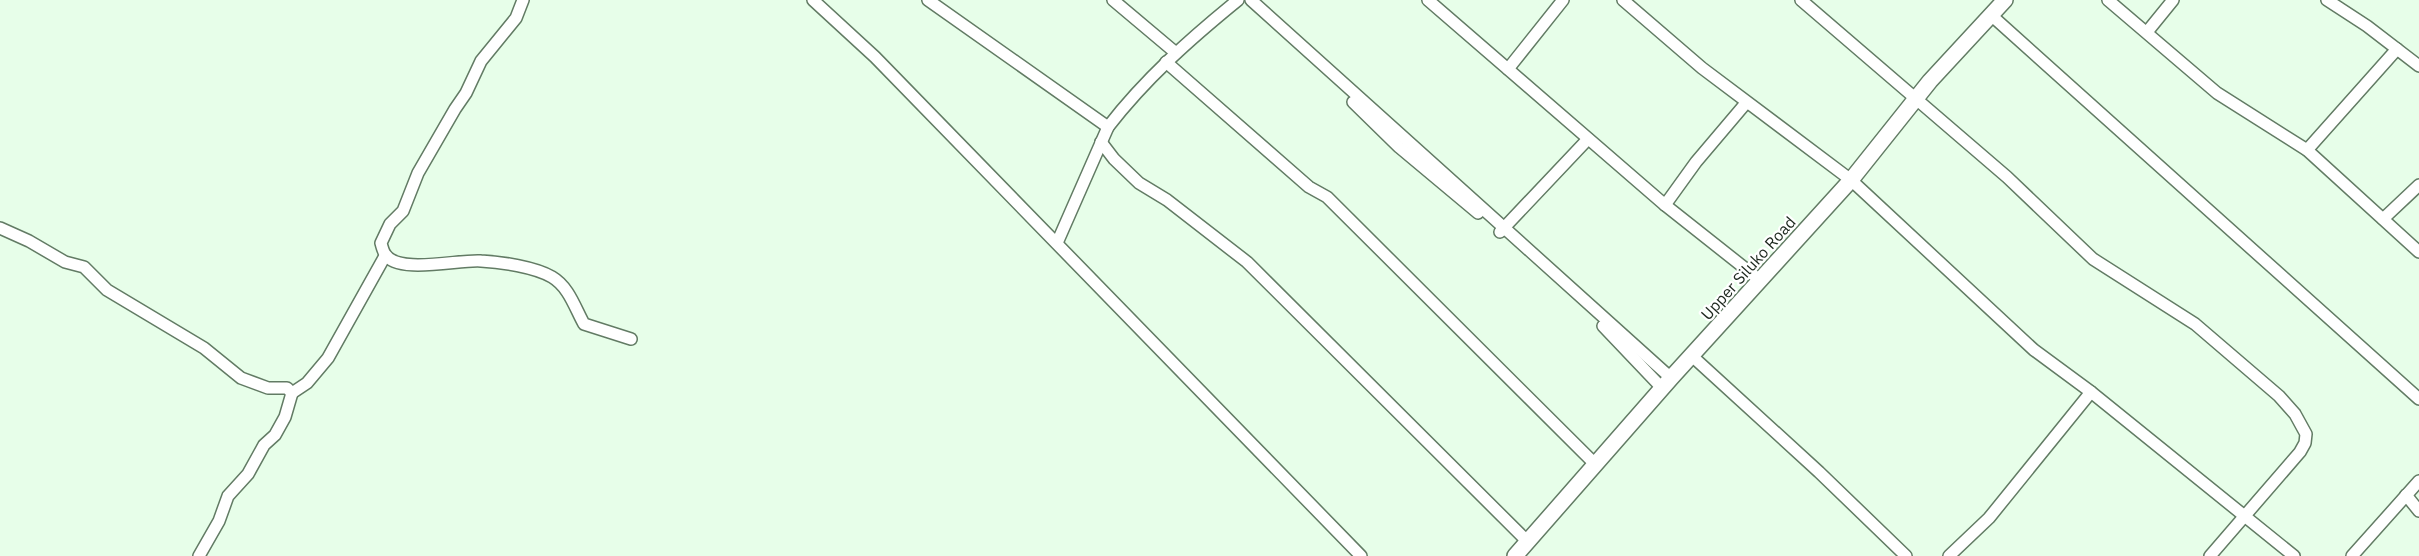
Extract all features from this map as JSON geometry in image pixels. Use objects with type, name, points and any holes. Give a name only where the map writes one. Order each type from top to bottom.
[{"type":"main road","name":"Upper Siluko Road","points":[[1515,556],[1526,540],[1851,180],[1915,98],[2005,0]]},
{"type":"street","points":[[524,0],[516,18],[481,61],[466,93],[418,173],[403,211],[390,224],[381,243],[385,256],[400,264],[436,265],[481,260],[537,270],[554,278],[570,295],[584,324],[632,339]]},
{"type":"street","points":[[814,0],[875,57],[1361,556]]},
{"type":"street","points":[[928,0],[1108,127]]},
{"type":"street","points":[[1113,0],[1176,54]]},
{"type":"street","points":[[1057,243],[1108,127],[1131,97],[1166,62],[1238,0]]},
{"type":"street","points":[[1251,0],[1504,231],[1607,330],[1667,383]]},
{"type":"street","points":[[1428,0],[1665,205],[1761,281]]},
{"type":"street","points":[[1508,69],[1563,0]]},
{"type":"street","points":[[1623,0],[1746,103],[1851,180],[2034,350],[2091,392],[2294,556]]},
{"type":"street","points":[[1800,0],[2006,177],[2093,259],[2209,334],[2280,396],[2295,414],[2306,434],[2305,443],[2210,556]]},
{"type":"street","points":[[2108,0],[2217,93],[2307,150],[2419,252]]},
{"type":"street","points":[[2147,32],[2173,0]]},
{"type":"street","points":[[2327,0],[2397,48],[2419,66]]},
{"type":"street","points":[[1992,15],[2419,399]]},
{"type":"street","points":[[2307,150],[2397,48]]},
{"type":"street","points":[[1166,62],[1310,187],[1327,197],[1595,464]]},
{"type":"street","points":[[1353,102],[1399,147],[1504,231]]},
{"type":"street","points":[[1665,205],[1696,162],[1746,103]]},
{"type":"street","points":[[1504,231],[1590,141]]},
{"type":"street","points":[[1101,142],[1114,159],[1139,183],[1166,200],[1247,262],[1526,540]]},
{"type":"street","points":[[2383,219],[2419,185]]},
{"type":"street","points":[[0,228],[30,241],[65,262],[84,267],[107,290],[204,348],[241,378],[268,388],[287,388],[292,393]]},
{"type":"street","points":[[199,556],[219,521],[228,496],[248,474],[264,444],[275,435],[285,418],[292,393],[308,383],[328,358],[385,256]]},
{"type":"street","points":[[1692,356],[1819,472],[1906,556]]},
{"type":"street","points":[[1949,556],[1989,518],[2091,392]]},
{"type":"street","points":[[2352,556],[2419,481]]},
{"type":"street","points":[[2406,495],[2419,511]]}]
